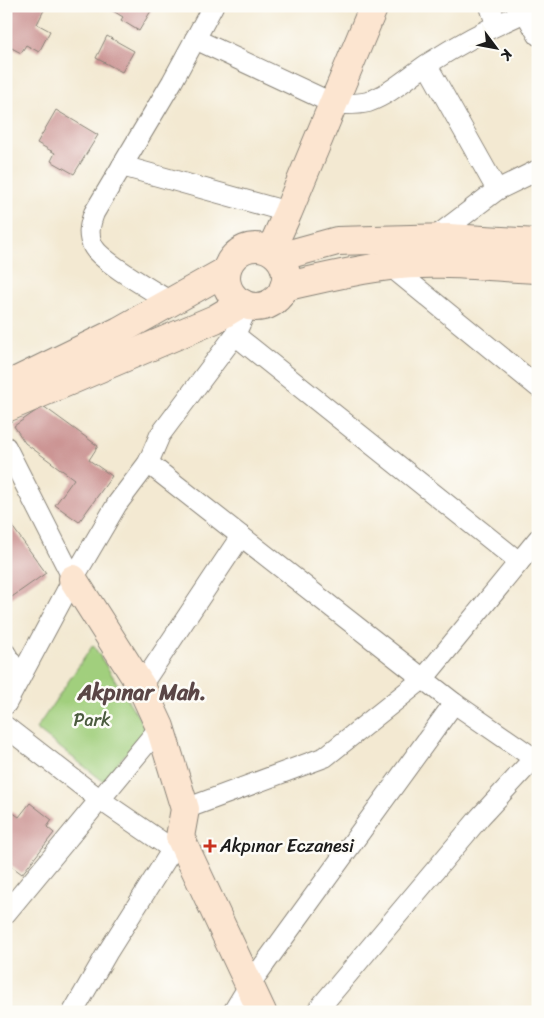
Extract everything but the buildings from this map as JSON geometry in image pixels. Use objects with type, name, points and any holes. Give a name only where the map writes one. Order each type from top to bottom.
[{"type":"main road","points":[[275,254],[288,212],[374,6]]},
{"type":"main road","points":[[275,254],[337,241],[434,238],[538,243]]},
{"type":"main road","points":[[6,408],[245,305],[264,306],[272,302],[280,296],[286,276],[284,266],[275,254],[262,247],[244,249],[236,254],[226,271],[229,290],[234,298],[245,305]]},
{"type":"main road","points":[[284,286],[390,266],[433,264],[538,269]]},
{"type":"main road","points":[[6,386],[119,331],[226,271]]},
{"type":"main road","points":[[73,578],[141,686],[160,728],[185,809],[176,843],[250,984],[262,1012]]},
{"type":"street","points":[[171,302],[103,259],[93,248],[89,235],[90,223],[172,82],[212,6]]},
{"type":"street","points":[[195,39],[334,104],[355,105],[383,95],[427,65],[493,15],[531,9],[538,34]]},
{"type":"street","points":[[427,65],[497,190]]},
{"type":"street","points":[[122,166],[288,212]]},
{"type":"street","points":[[434,238],[497,190],[538,170]]},
{"type":"street","points":[[390,266],[538,387]]},
{"type":"street","points":[[6,704],[73,578],[117,504],[148,463],[160,435],[235,335],[245,305]]},
{"type":"street","points":[[235,335],[519,562]]},
{"type":"street","points":[[6,447],[73,578]]},
{"type":"street","points":[[148,463],[454,703],[537,758],[480,817],[327,1008]]},
{"type":"street","points":[[141,686],[241,536]]},
{"type":"street","points":[[185,809],[326,757],[424,678],[538,539]]},
{"type":"street","points":[[6,654],[20,678]]},
{"type":"street","points":[[233,1012],[250,984],[454,703]]},
{"type":"street","points":[[6,727],[99,799],[176,843],[107,953],[73,1012]]},
{"type":"street","points":[[6,913],[160,728]]},
{"type":"green space","name":"Park","points":[[93,645],[146,729],[103,781],[36,729]]},
{"type":"place","name":"Akpınar Eczanesi","points":[[210,846]]},
{"type":"district","name":"Akpınar Mah.","points":[[142,692]]}]
